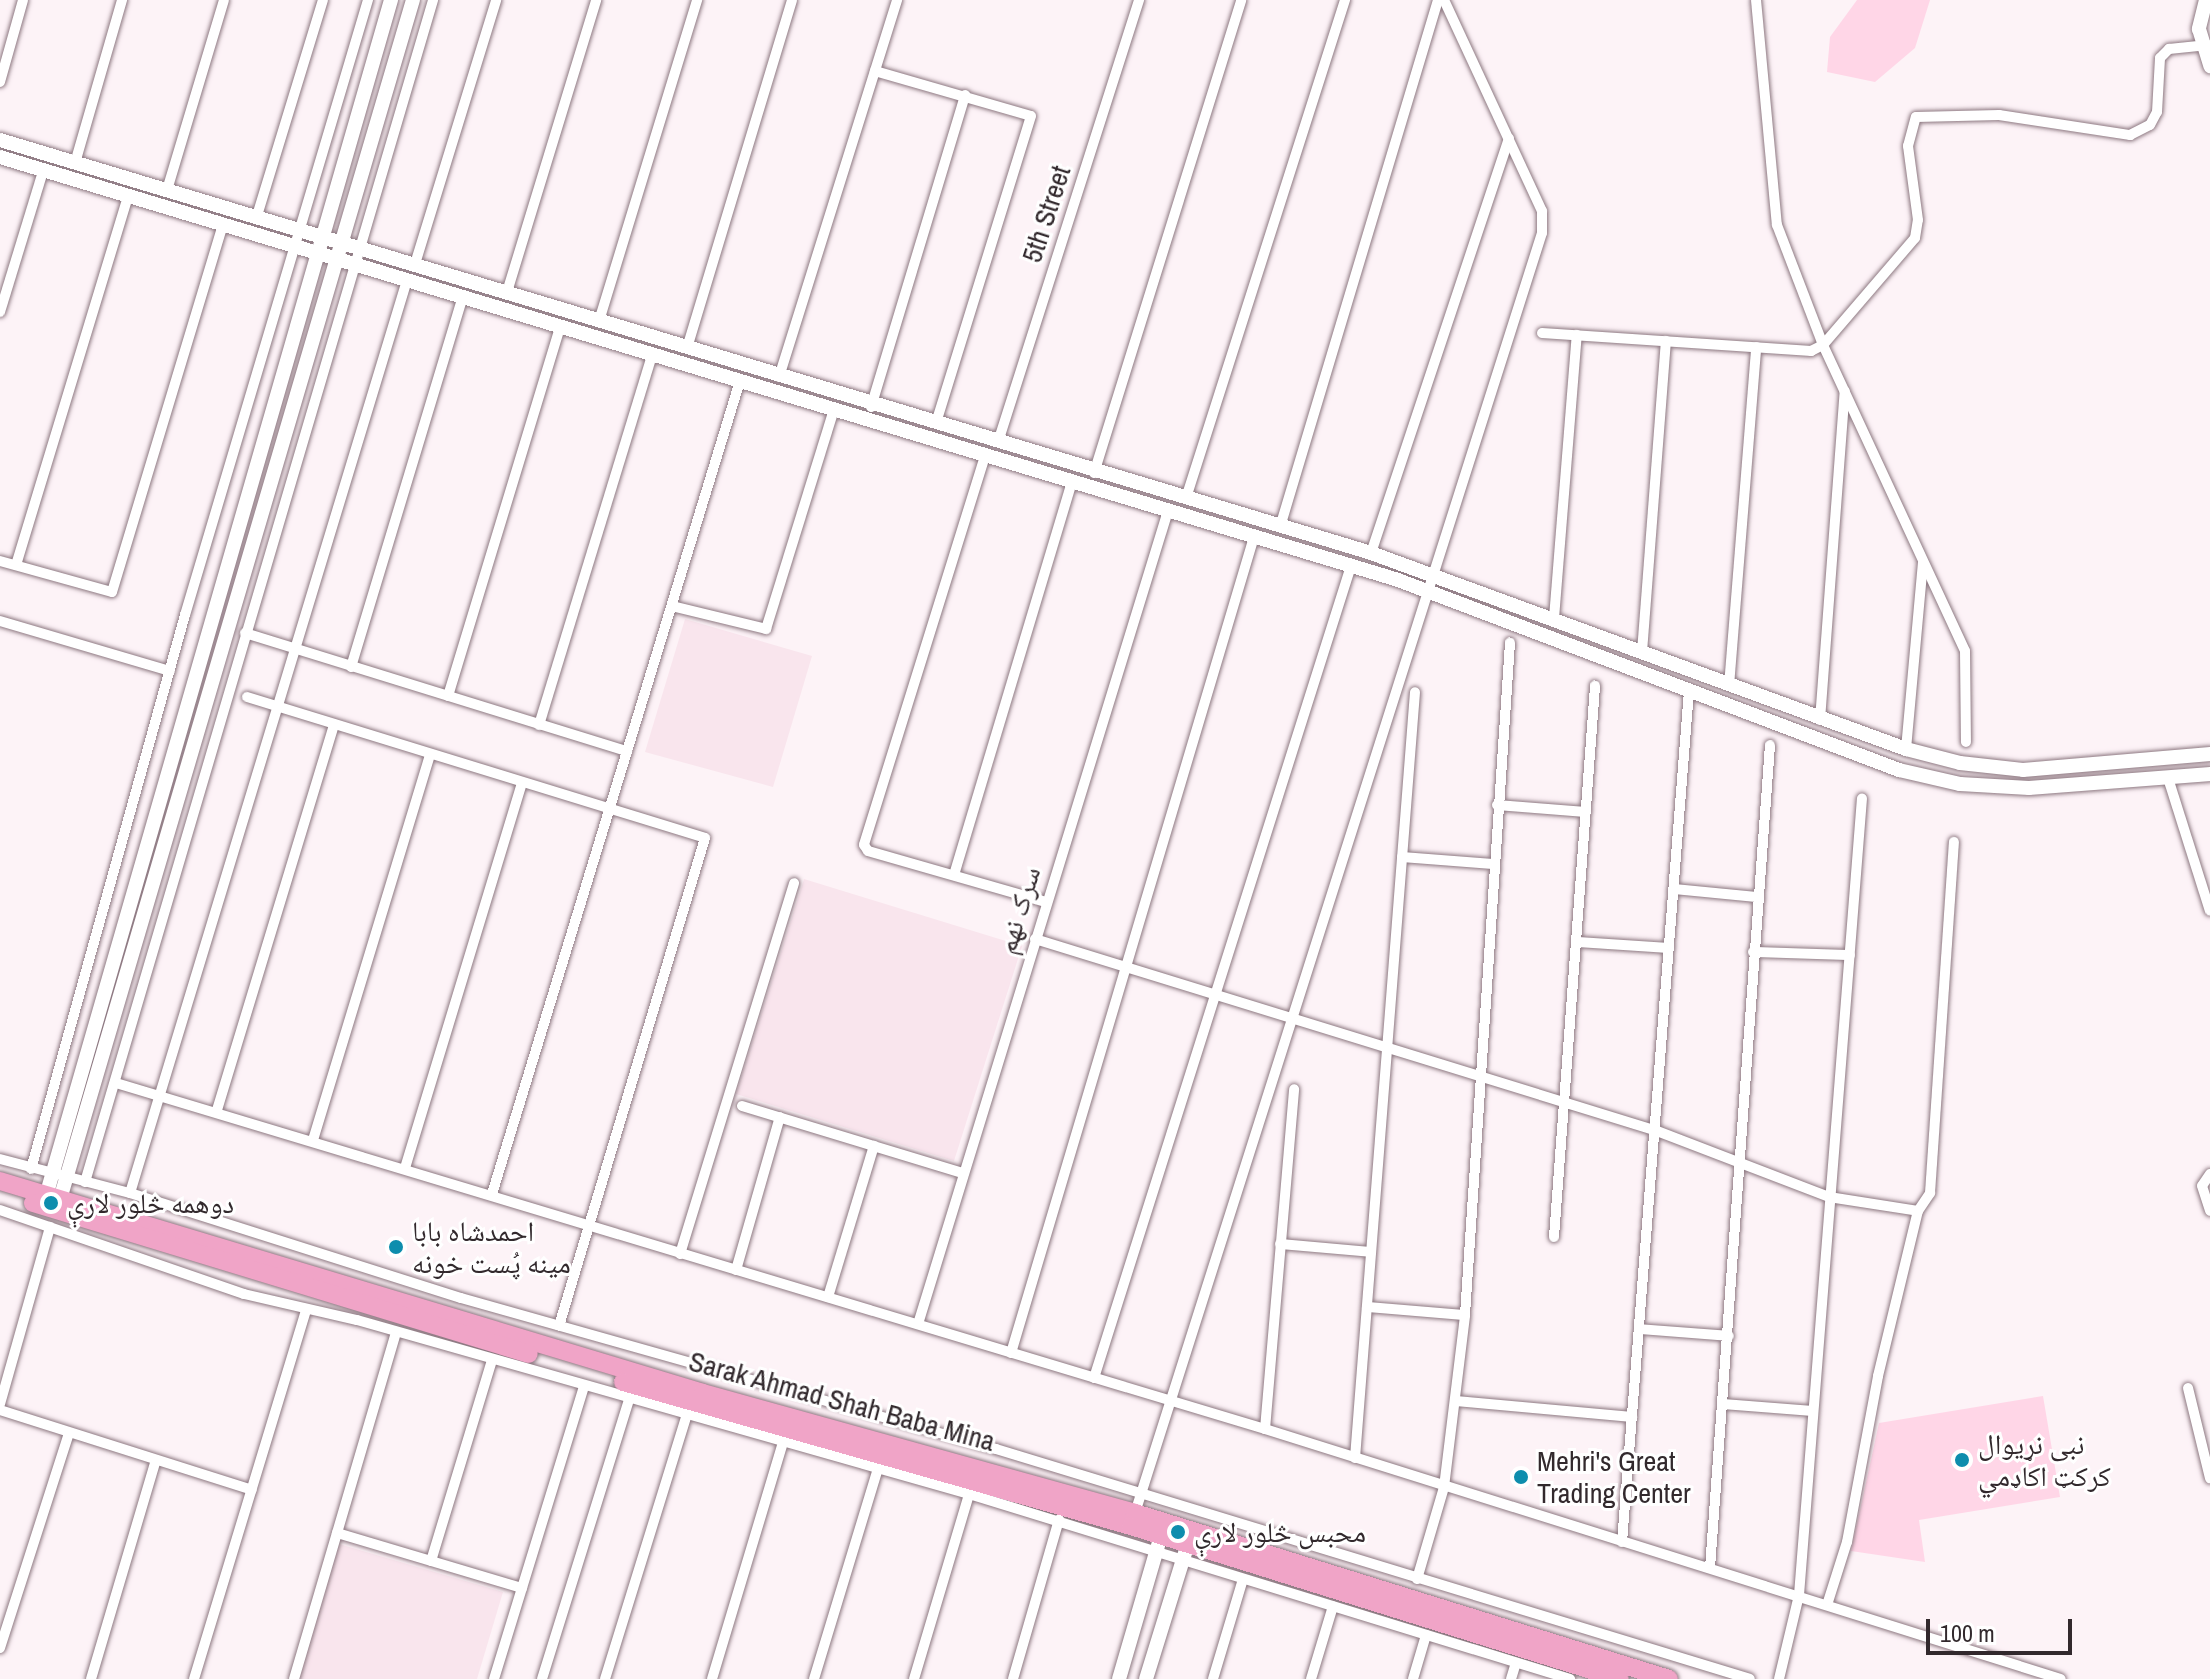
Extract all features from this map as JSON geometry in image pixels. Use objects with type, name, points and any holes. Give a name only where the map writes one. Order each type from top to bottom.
[{"type":"highway","points":[[0,1181],[51,1207]]},
{"type":"highway","points":[[0,1193],[699,1406],[1136,1511],[1669,1679]]},
{"type":"highway","points":[[1136,1511],[1159,1543],[1620,1679]]},
{"type":"street","points":[[0,82],[23,0]]},
{"type":"street","points":[[75,163],[122,0]]},
{"type":"street","points":[[167,190],[224,0]]},
{"type":"street","points":[[256,219],[323,0]]},
{"type":"street","points":[[31,1169],[170,671],[368,0]]},
{"type":"street","points":[[0,1404],[58,1176],[315,253],[391,0]]},
{"type":"street","points":[[58,1176],[413,0]]},
{"type":"street","points":[[85,1182],[433,0]]},
{"type":"street","points":[[415,264],[496,0]]},
{"type":"street","points":[[507,292],[596,0]]},
{"type":"street","points":[[599,321],[697,0]]},
{"type":"street","points":[[687,348],[792,0]]},
{"type":"street","points":[[779,377],[897,0]]},
{"type":"street","name":"5th Street","points":[[998,442],[1139,0]]},
{"type":"street","points":[[1094,473],[1241,0]]},
{"type":"street","points":[[1186,498],[1345,0]]},
{"type":"street","points":[[1280,527],[1441,0]]},
{"type":"street","points":[[1136,1511],[1542,233],[1542,211],[1441,0]]},
{"type":"street","points":[[1756,0],[1777,225],[1823,345],[1965,651],[1966,742]]},
{"type":"street","points":[[2206,0],[2199,29],[2210,66]]},
{"type":"street","points":[[1542,333],[1811,351],[1823,345],[1915,238],[1918,220],[1908,146],[1916,117],[1999,115],[2130,135],[2150,125],[2157,112],[2160,58],[2169,49],[2206,45]]},
{"type":"street","points":[[875,71],[1031,116],[1030,130],[936,423]]},
{"type":"street","points":[[867,420],[965,95]]},
{"type":"street","points":[[1371,553],[1509,138]]},
{"type":"street","points":[[0,140],[1094,473],[1371,553],[1906,749],[1960,763],[2023,770],[2210,754]]},
{"type":"street","points":[[0,157],[1351,566],[1428,591],[1899,770],[1960,784],[2029,788],[2210,774]]},
{"type":"street","points":[[0,312],[43,171]]},
{"type":"street","points":[[16,565],[128,197]]},
{"type":"street","points":[[0,561],[112,592],[223,225]]},
{"type":"street","points":[[130,1193],[158,1092],[279,707],[407,280]]},
{"type":"street","points":[[351,667],[463,297]]},
{"type":"street","points":[[448,696],[560,327]]},
{"type":"street","points":[[1554,618],[1577,335]]},
{"type":"street","points":[[1642,652],[1666,341]]},
{"type":"street","points":[[1729,686],[1756,347]]},
{"type":"street","points":[[539,725],[652,355]]},
{"type":"street","points":[[492,1194],[740,381]]},
{"type":"street","points":[[1820,720],[1845,389]]},
{"type":"street","points":[[672,606],[766,629],[834,409]]},
{"type":"street","points":[[985,456],[864,845],[868,851],[1046,902]]},
{"type":"street","points":[[954,875],[1072,482]]},
{"type":"street","name":"سرک نهم","points":[[918,1324],[1168,511]]},
{"type":"street","points":[[1011,1353],[1254,537]]},
{"type":"street","points":[[1906,749],[1924,561]]},
{"type":"street","points":[[1094,1378],[1351,566]]},
{"type":"street","points":[[0,621],[170,671]]},
{"type":"street","points":[[245,633],[627,751]]},
{"type":"street","points":[[1417,1579],[1444,1487],[1465,1315],[1478,1077],[1510,643]]},
{"type":"street","points":[[1554,1237],[1567,1104],[1595,686]]},
{"type":"street","points":[[1622,1542],[1657,1131],[1689,690]]},
{"type":"street","points":[[1355,1458],[1415,692]]},
{"type":"street","points":[[247,697],[705,840],[559,1326]]},
{"type":"street","points":[[217,1110],[334,724]]},
{"type":"street","points":[[1710,1568],[1729,1336],[1736,1163],[1770,745]]},
{"type":"street","points":[[313,1140],[430,754]]},
{"type":"street","points":[[2168,778],[2210,911]]},
{"type":"street","points":[[405,1168],[522,782]]},
{"type":"street","points":[[1779,1679],[1799,1595],[1862,798]]},
{"type":"street","points":[[1497,805],[1586,812]]},
{"type":"street","points":[[1827,1605],[1847,1542],[1878,1376],[1918,1211],[1930,1193],[1954,842]]},
{"type":"street","points":[[1402,857],[1493,864]]},
{"type":"street","points":[[680,1254],[794,883]]},
{"type":"street","points":[[1674,889],[1757,897]]},
{"type":"street","points":[[1035,939],[1657,1131],[1829,1197],[1918,1211]]},
{"type":"street","points":[[1578,942],[1669,948]]},
{"type":"street","points":[[1753,952],[1850,955]]},
{"type":"street","points":[[116,1083],[158,1092],[680,1254],[1265,1429],[2061,1679]]},
{"type":"street","points":[[1265,1429],[1294,1089]]},
{"type":"street","points":[[742,1106],[962,1173]]},
{"type":"street","points":[[736,1270],[780,1117]]},
{"type":"street","points":[[828,1297],[874,1146]]},
{"type":"street","points":[[0,1159],[130,1193],[559,1326],[1136,1511],[1417,1579],[1750,1679]]},
{"type":"street","points":[[2210,1174],[2202,1186],[2210,1211]]},
{"type":"street","points":[[0,1210],[51,1207],[306,1311],[396,1332],[877,1471],[1059,1520],[1159,1543],[1119,1679]]},
{"type":"street","points":[[1280,1244],[1371,1252]]},
{"type":"street","points":[[1367,1307],[1465,1315]]},
{"type":"street","points":[[194,1679],[306,1311]]},
{"type":"street","points":[[1639,1329],[1729,1336]]},
{"type":"street","points":[[294,1679],[396,1332]]},
{"type":"street","points":[[431,1561],[492,1360]]},
{"type":"street","points":[[494,1679],[584,1387]]},
{"type":"street","points":[[2188,1388],[2210,1478]]},
{"type":"street","points":[[542,1679],[629,1400]]},
{"type":"street","points":[[1456,1401],[1632,1417]]},
{"type":"street","points":[[1723,1404],[1813,1411]]},
{"type":"street","points":[[0,1410],[252,1490]]},
{"type":"street","points":[[605,1679],[686,1417]]},
{"type":"street","points":[[0,1648],[69,1433]]},
{"type":"street","points":[[712,1679],[782,1445]]},
{"type":"street","points":[[91,1679],[156,1460]]},
{"type":"street","points":[[814,1679],[877,1471]]},
{"type":"street","points":[[914,1679],[969,1494]]},
{"type":"street","points":[[1013,1679],[1059,1520]]},
{"type":"street","points":[[337,1533],[522,1588]]},
{"type":"street","points":[[1146,1679],[1185,1551],[1243,1579],[1570,1679]]},
{"type":"street","points":[[1213,1679],[1243,1579]]},
{"type":"street","points":[[1311,1679],[1333,1606]]},
{"type":"street","points":[[1413,1679],[1426,1635]]},
{"type":"street","points":[[1511,1679],[1516,1663]]},
{"type":"shaded area","points":[[1857,0],[1930,0],[1915,48],[1875,82],[1827,72],[1830,37]]},
{"type":"shaded area","points":[[685,619],[812,656],[773,787],[645,752]]},
{"type":"shaded area","points":[[804,879],[1022,946],[954,1161],[736,1094]]},
{"type":"shaded area","name":"نبی نړیوال کرکټ اکاډمي","points":[[2043,1396],[2060,1497],[1919,1520],[1925,1562],[1851,1551],[1879,1423]]},
{"type":"shaded area","points":[[339,1544],[503,1592],[477,1679],[299,1679]]},
{"type":"place","name":"دوهمه څلور لارې","points":[[51,1203]]},
{"type":"place","name":"احمدشاه بابا مینه پُست خونه","points":[[396,1247]]},
{"type":"place","name":"نبی نړیوال کرکټ اکاډمي","points":[[1962,1460]]},
{"type":"place","name":"Mehri's Great Trading Center","points":[[1521,1477]]},
{"type":"place","name":"محبس څلور لارې","points":[[1178,1532]]}]
